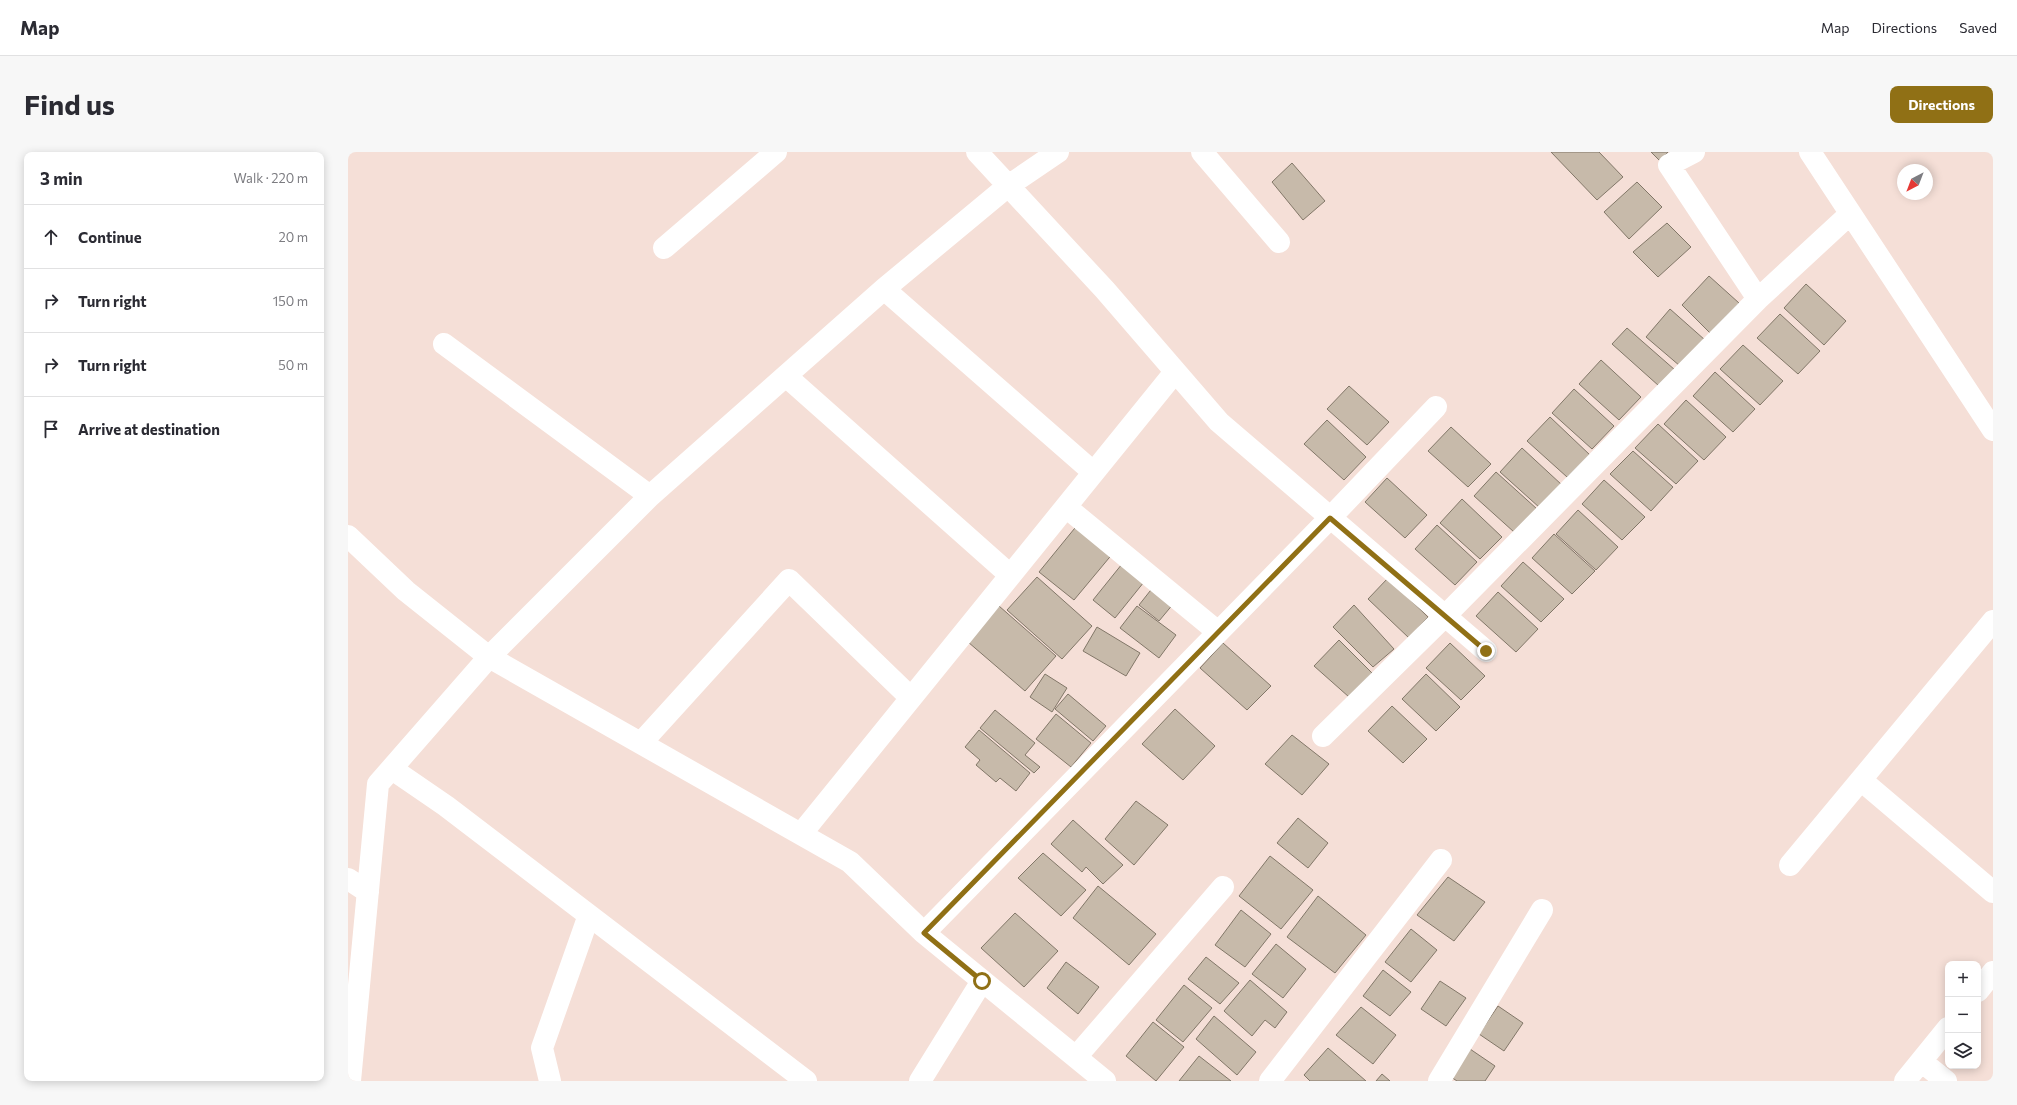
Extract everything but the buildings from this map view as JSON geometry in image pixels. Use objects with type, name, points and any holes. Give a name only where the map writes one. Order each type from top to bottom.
[{"type":"street","points":[[664,248],[776,152]]},
{"type":"street","points":[[977,152],[1105,290],[1219,422],[1486,651]]},
{"type":"street","points":[[350,1081],[354,974],[368,892],[378,784],[489,657],[650,496],[884,289],[1008,186],[1058,152]]},
{"type":"street","points":[[1202,152],[1279,242]]},
{"type":"street","points":[[1694,152],[1669,166],[1758,299]]},
{"type":"street","points":[[1810,152],[1993,430]]},
{"type":"street","points":[[1323,736],[1445,616],[1758,299],[1850,214]]},
{"type":"street","points":[[884,289],[1094,472]]},
{"type":"street","points":[[444,344],[650,496]]},
{"type":"street","points":[[801,834],[1175,372]]},
{"type":"street","points":[[786,376],[1010,575]]},
{"type":"street","points":[[924,933],[1330,518],[1436,407]]},
{"type":"street","points":[[1066,507],[1218,632]]},
{"type":"street","points":[[348,536],[406,591],[489,657],[850,862],[924,933],[1105,1081]]},
{"type":"street","points":[[641,743],[789,580],[911,698]]},
{"type":"street","points":[[1790,865],[1993,621]]},
{"type":"street","points":[[392,769],[446,806],[806,1081]]},
{"type":"street","points":[[1861,780],[1993,892]]},
{"type":"street","points":[[1270,1081],[1441,860]]},
{"type":"street","points":[[348,879],[368,892]]},
{"type":"street","points":[[1076,1057],[1223,887]]},
{"type":"street","points":[[1439,1081],[1542,910]]},
{"type":"street","points":[[550,1081],[542,1048],[589,916]]},
{"type":"street","points":[[1981,987],[1993,972]]},
{"type":"street","points":[[920,1081],[982,981]]},
{"type":"street","points":[[1905,1081],[1945,1032]]},
{"type":"street","points":[[1921,1061],[1946,1081]]},
{"type":"route","points":[[982,981],[924,933],[1330,518],[1486,651]]}]
